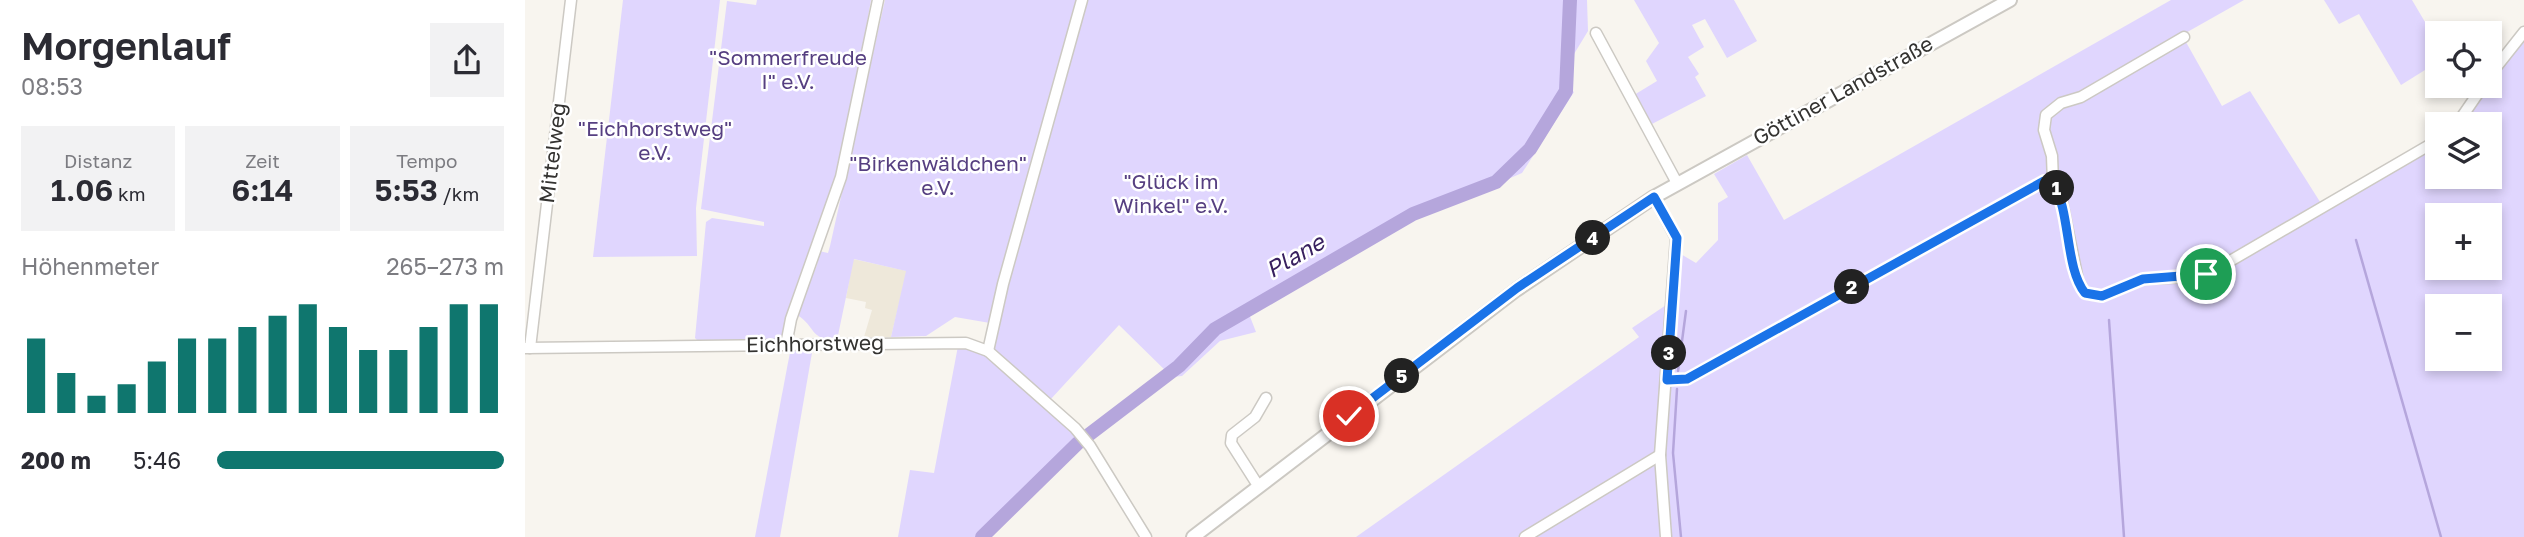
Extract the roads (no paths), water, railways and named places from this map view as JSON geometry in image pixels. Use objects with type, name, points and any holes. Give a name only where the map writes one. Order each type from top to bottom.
[{"type":"street","name":"Mittelweg","points":[[527,348],[571,0]]},
{"type":"street","points":[[786,345],[791,319],[841,177],[878,0]]},
{"type":"street","points":[[988,351],[1003,284],[1082,0]]},
{"type":"street","name":"Göttiner Landstraße","points":[[1193,537],[1517,288],[1654,197],[2010,0]]},
{"type":"street","points":[[2502,60],[2524,32]]},
{"type":"street","points":[[1596,33],[1677,183]]},
{"type":"street","points":[[2184,37],[2081,97],[2061,103],[2049,111],[2044,121],[2052,156],[2053,182],[2061,197],[2078,280],[2085,293],[2102,296],[2143,279],[2197,276],[2220,268],[2425,149]]},
{"type":"street","points":[[1667,380],[1687,379],[2044,181],[2053,182]]},
{"type":"street","points":[[1654,197],[1677,238],[1660,455],[1666,537]]},
{"type":"street","name":"Eichhorstweg","points":[[527,348],[965,343],[988,351],[1075,428],[1090,446],[1146,537]]},
{"type":"street","points":[[1259,487],[1231,443],[1232,435],[1255,417],[1266,398]]},
{"type":"street","points":[[1525,537],[1660,455]]},
{"type":"waterway","name":"Plane","points":[[982,537],[1078,443],[1179,366],[1215,329],[1413,214],[1496,182],[1530,149],[1566,91],[1570,0]]},
{"type":"waterway","points":[[2356,240],[2441,537]]},
{"type":"waterway","points":[[1678,371],[1686,311]]},
{"type":"waterway","points":[[2109,320],[2124,537]]},
{"type":"waterway","points":[[1677,389],[1673,453],[1681,537]]},
{"type":"park label","name":"\"Sommerfreude I\" e.V.","points":[[788,70]]},
{"type":"park label","name":"\"Eichhorstweg\" e.V.","points":[[655,141]]},
{"type":"park label","name":"\"Birkenwäldchen\" e.V.","points":[[938,176]]},
{"type":"park label","name":"\"Glück im Winkel\" e.V.","points":[[1171,194]]}]
